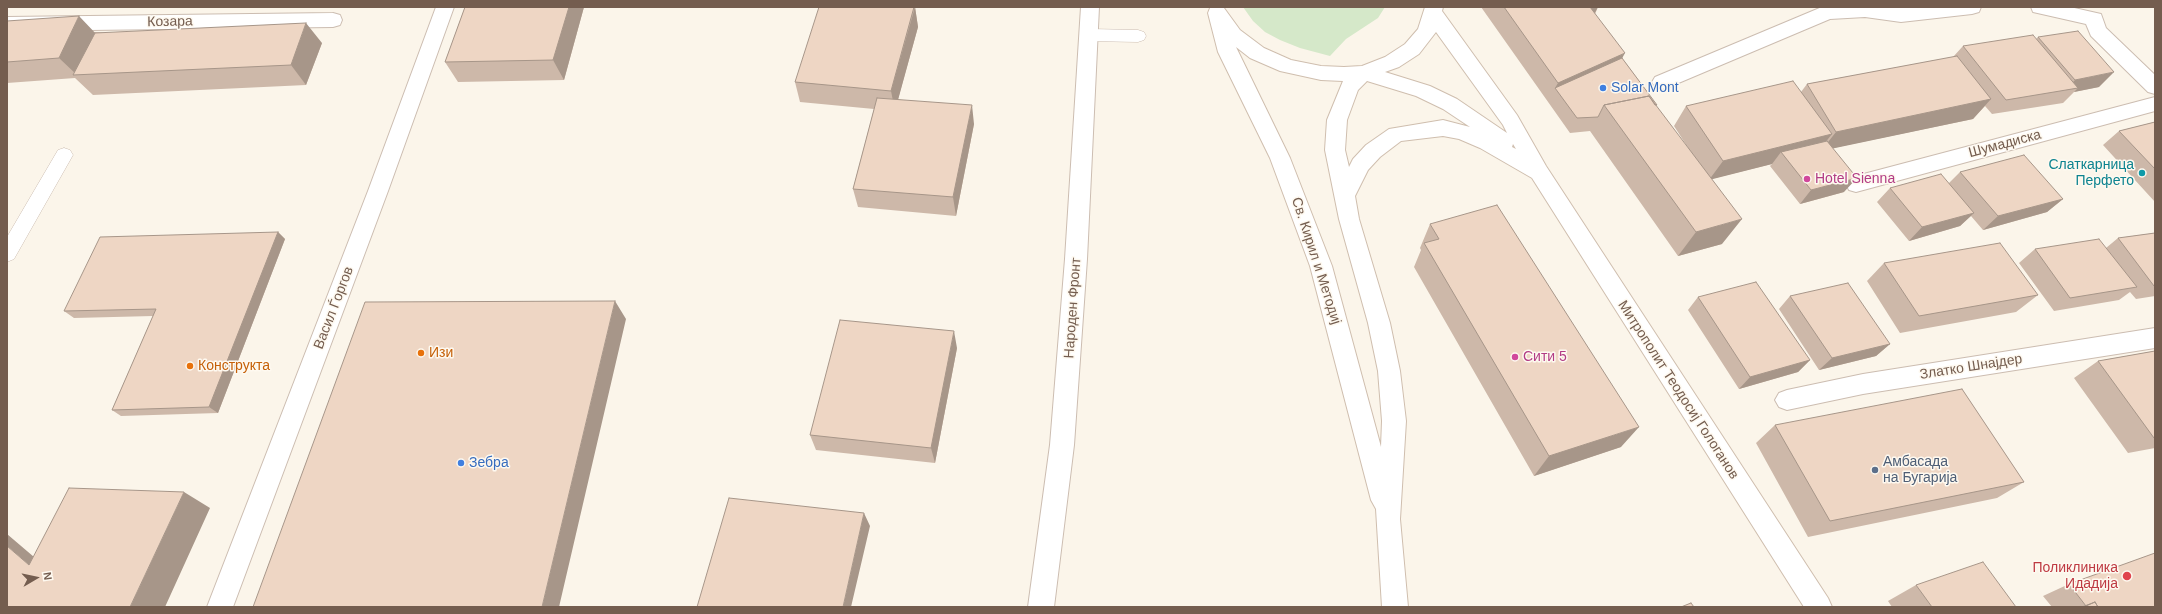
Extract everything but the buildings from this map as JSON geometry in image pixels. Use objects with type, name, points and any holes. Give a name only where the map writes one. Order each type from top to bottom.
[{"type":"street","name":"Васил Ѓоргов","points":[[220,607],[378,191],[445,7]]},
{"type":"street","name":"Народен Фронт","points":[[1041,607],[1062,445],[1076,259],[1090,7]]},
{"type":"street","points":[[1662,82],[1828,12],[1865,10],[1901,15],[1972,7]]},
{"type":"street","points":[[2040,7],[2096,13],[2098,31],[2155,87]]},
{"type":"street","points":[[1217,10],[1233,35],[1257,53],[1287,66],[1332,74],[1364,73],[1392,62],[1412,49],[1427,32],[1434,10]]},
{"type":"street","name":"Св. Кирил и Методиј","points":[[1217,10],[1228,52],[1280,158],[1321,266],[1388,519]]},
{"type":"street","name":"Митрополит Теодосиј Гологанов","points":[[1434,10],[1510,120],[1539,172],[1819,607]]},
{"type":"street","name":"Козара","points":[[7,24],[332,20]]},
{"type":"street","name":"Св. Кирил и Методиј","points":[[1364,73],[1350,86],[1337,120],[1335,150],[1349,219],[1379,323],[1389,371],[1394,421],[1388,519],[1395,607]]},
{"type":"street","name":"Митрополит Теодосиј Гологанов","points":[[1364,73],[1423,91],[1450,104],[1490,130],[1539,172]]},
{"type":"street","name":"Шумадиска","points":[[1856,184],[2155,104]]},
{"type":"street","points":[[1344,196],[1360,165],[1373,151],[1396,134],[1423,130],[1443,128],[1462,132],[1487,142],[1539,172]]},
{"type":"street","name":"Златко Шнајдер","points":[[1787,400],[1862,384],[2155,338]]},
{"type":"lane","points":[[1089,35],[1138,36]]},
{"type":"lane","points":[[7,254],[64,155]]},
{"type":"green space","points":[[1243,7],[1385,7],[1378,18],[1346,39],[1330,56],[1300,48],[1265,32],[1253,21]]},
{"type":"place","name":"Solar Mont","points":[[1603,88]]},
{"type":"place","name":"Слаткарница Перфето","points":[[2142,173]]},
{"type":"place","name":"Hotel Sienna","points":[[1807,179]]},
{"type":"place","name":"Изи","points":[[421,353]]},
{"type":"place","name":"Сити 5","points":[[1515,357]]},
{"type":"place","name":"Конструкта","points":[[190,366]]},
{"type":"place","name":"Зебра","points":[[461,463]]},
{"type":"place","name":"Амбасада на Бугарија","points":[[1875,470]]},
{"type":"place","name":"Поликлиника Идадија","points":[[2127,576]]}]
